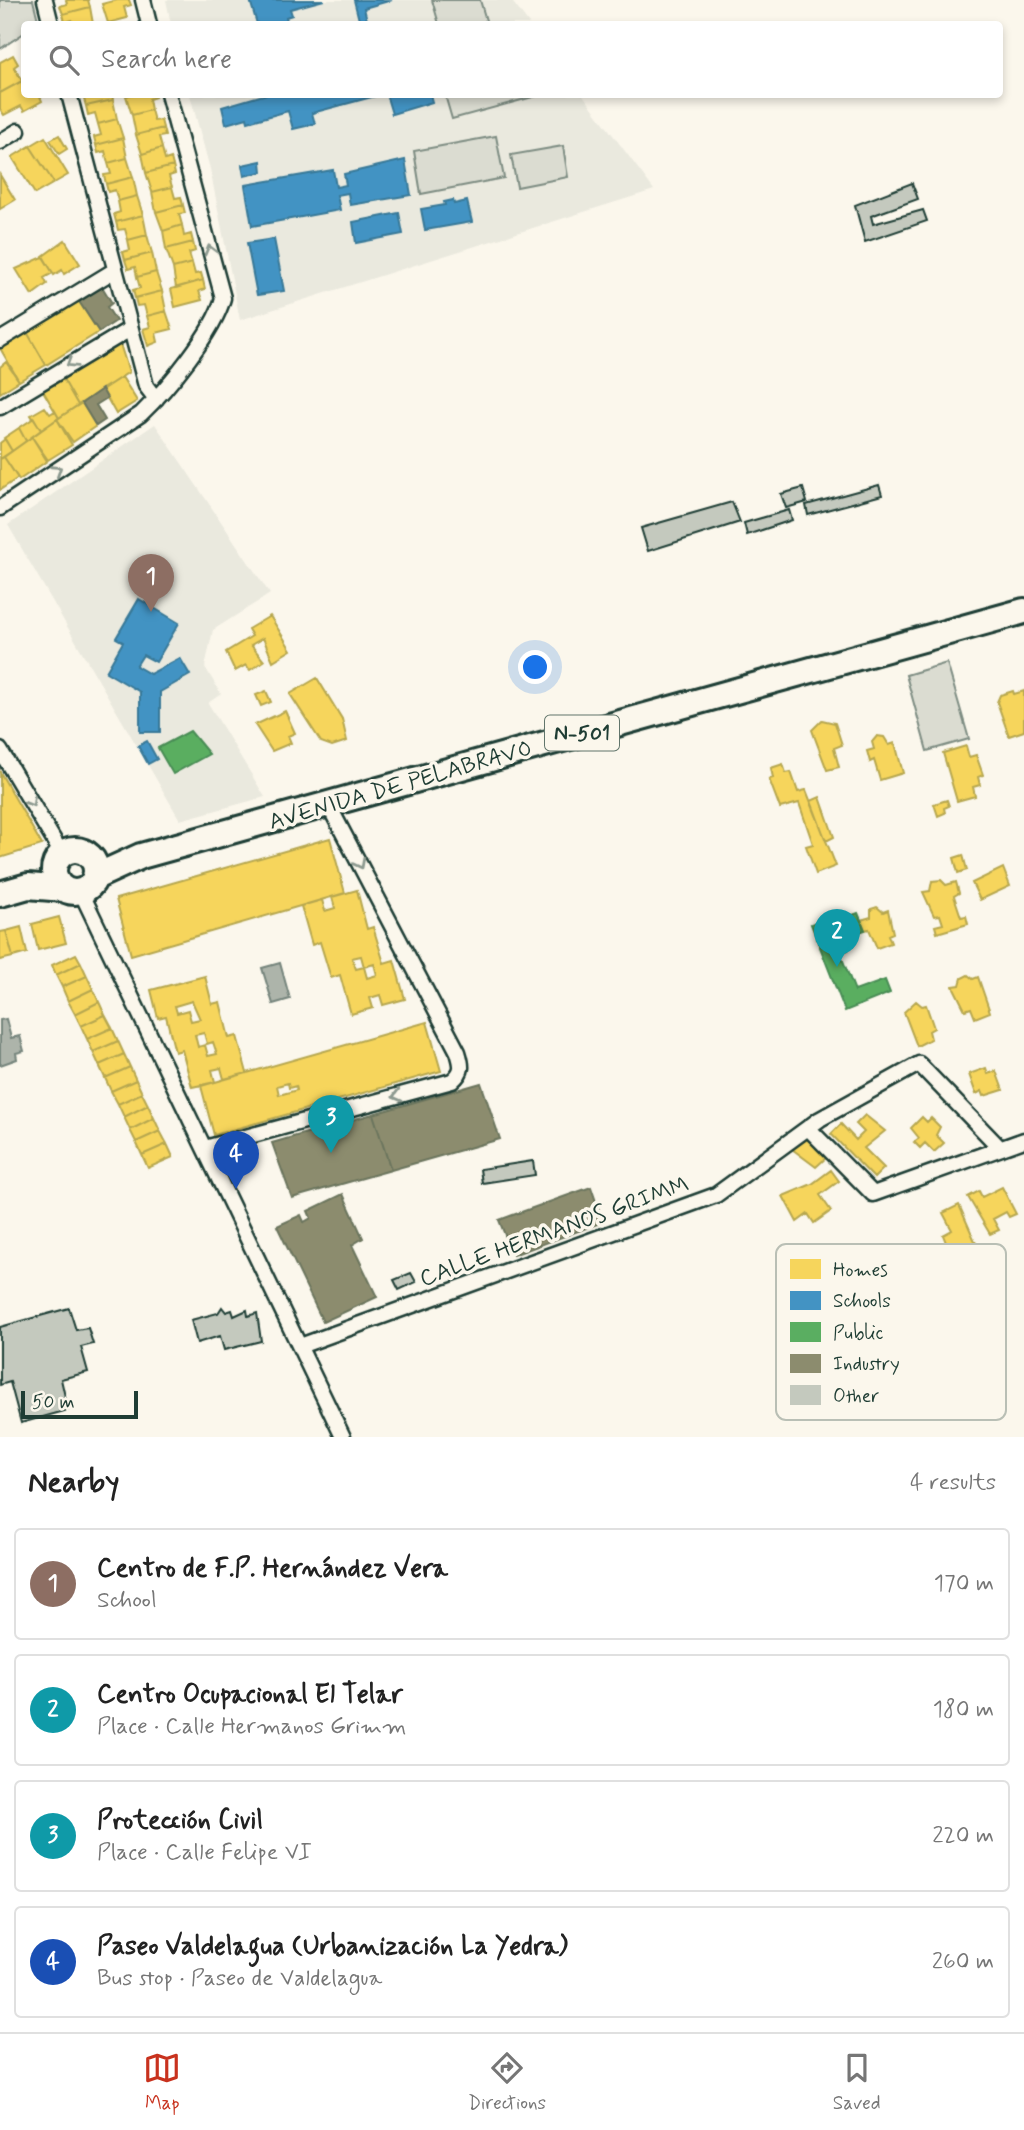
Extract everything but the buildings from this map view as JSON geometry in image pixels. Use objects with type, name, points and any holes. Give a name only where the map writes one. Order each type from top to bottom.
[{"type":"highway","name":"AVENIDA DE PELABRAVO","points":[[83,879],[141,856],[1024,611]]},
{"type":"highway","name":"N-501","points":[[0,894],[28,886],[83,879],[78,850],[59,860],[28,886]]},
{"type":"highway","points":[[59,860],[55,879],[83,879]]},
{"type":"street","points":[[45,0],[50,21]]},
{"type":"street","points":[[143,0],[148,21]]},
{"type":"street","points":[[70,98],[146,386],[156,399]]},
{"type":"street","points":[[0,508],[141,414],[156,399],[218,316],[223,298],[169,98]]},
{"type":"street","points":[[0,142],[18,131]]},
{"type":"street","points":[[0,340],[115,270]]},
{"type":"street","points":[[0,407],[130,329]]},
{"type":"street","points":[[0,750],[59,860]]},
{"type":"street","points":[[205,1148],[452,1081],[461,1074],[463,1066],[458,1052],[328,804]]},
{"type":"street","points":[[83,879],[205,1148],[343,1437]]},
{"type":"street","name":"CALLE HERMANOS GRIMM","points":[[300,1346],[716,1195],[808,1128],[864,1093],[919,1064],[1000,1148]]},
{"type":"street","points":[[808,1128],[873,1194],[1024,1140]]},
{"type":"shaded area","points":[[0,0],[33,0],[38,21],[21,21],[21,35],[0,49]]},
{"type":"shaded area","points":[[166,0],[511,0],[527,21],[170,21]]},
{"type":"shaded area","points":[[432,0],[480,0],[486,21],[438,21]]},
{"type":"shaded area","points":[[191,98],[585,98],[654,190],[240,320],[210,169]]},
{"type":"shaded area","points":[[446,98],[529,98],[452,119]]},
{"type":"shaded area","points":[[496,136],[504,178],[421,194],[414,151]]},
{"type":"shaded area","points":[[563,146],[568,177],[517,187],[511,155]]},
{"type":"shaded area","points":[[155,424],[270,594],[213,630],[205,667],[221,694],[208,703],[265,797],[180,820],[8,525]]},
{"type":"shaded area","points":[[947,663],[969,739],[927,751],[906,675]]},
{"type":"shaded area","points":[[280,963],[290,999],[273,1004],[262,968]]},
{"type":"shaded area","points":[[6,1019],[11,1038],[20,1036],[24,1051],[16,1053],[17,1059],[0,1065],[0,1020]]},
{"type":"place","name":"Centro de F.P. Hernández Vera","points":[[151,612]]},
{"type":"place","name":"Centro Ocupacional El Telar","points":[[837,967]]},
{"type":"place","name":"Protección Civil","points":[[331,1153]]},
{"type":"place","name":"Paseo Valdelagua (Urbanización La Yedra)","points":[[236,1189]]}]
